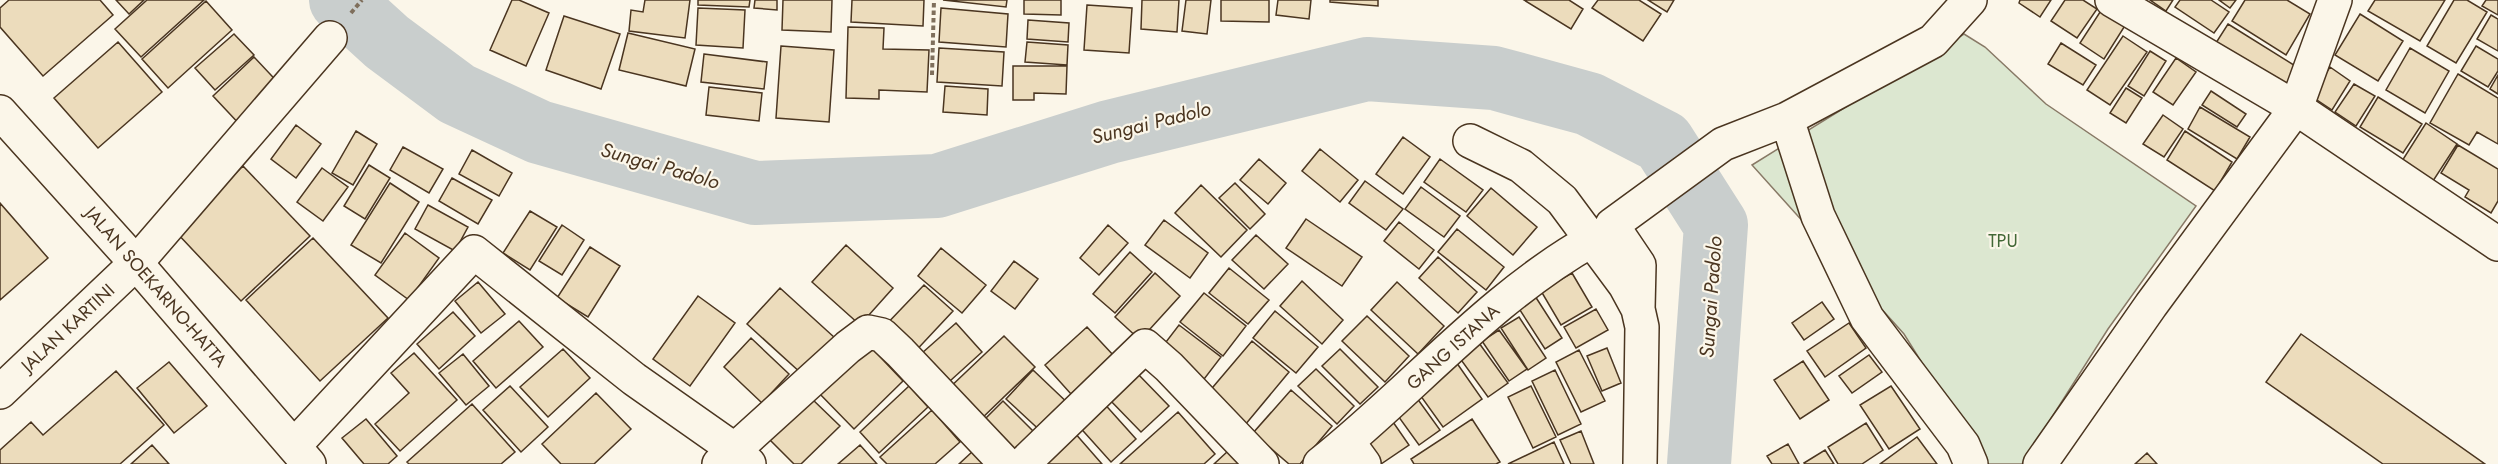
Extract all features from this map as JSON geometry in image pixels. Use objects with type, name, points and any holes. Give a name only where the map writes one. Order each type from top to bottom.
[{"type":"main road","points":[[1640,464],[1642,327],[1638,309],[1639,265],[1612,225],[1723,144],[1787,119],[1933,41],[1970,0]]},
{"type":"main road","points":[[2112,0],[2296,108],[2496,236]]},
{"type":"main road","points":[[2040,464],[2151,305],[2296,108],[2335,0]]},
{"type":"main road","name":"JALAN KARTINI","points":[[0,392],[136,263],[330,38]]},
{"type":"main road","name":"JALAN SOEKARNO-HATTA","points":[[0,112],[136,263],[302,455]]},
{"type":"main road","points":[[1787,119],[1818,216],[1867,318],[1963,445],[1971,464]]},
{"type":"main road","points":[[1470,141],[1521,166],[1562,200],[1625,285],[1638,309]]},
{"type":"main road","name":"GANG ISTANA","points":[[1320,464],[1356,453],[1484,317],[1558,259],[1592,240]]},
{"type":"main road","points":[[302,455],[474,252],[734,459],[848,346],[868,332],[882,335],[900,352],[1006,464]]},
{"type":"main road","points":[[1023,464],[1145,346],[1169,367],[1262,464]]},
{"type":"path","points":[[932,75],[934,0]]},
{"type":"green space","name":"TPU","points":[[1964,34],[1985,47],[2046,104],[2196,206],[2108,329],[2022,464],[1985,464],[1904,334],[1752,165]]},
{"type":"building","points":[[9,0],[100,0],[113,15],[43,76],[0,27],[0,8]]},
{"type":"building","points":[[116,0],[144,0],[129,14]]},
{"type":"building","points":[[147,0],[204,0],[141,57],[115,29]]},
{"type":"building","points":[[512,0],[519,0],[549,13],[526,66],[490,50]]},
{"type":"building","points":[[645,0],[690,0],[685,38],[629,31],[631,10],[643,12]]},
{"type":"building","points":[[698,0],[750,0],[749,7],[698,5]]},
{"type":"building","points":[[755,0],[777,0],[777,10],[754,8]]},
{"type":"building","points":[[783,0],[832,0],[831,32],[782,30]]},
{"type":"building","points":[[852,0],[924,0],[923,26],[851,22]]},
{"type":"building","points":[[943,0],[1007,0],[1006,7]]},
{"type":"building","points":[[1024,0],[1061,0],[1061,15],[1024,14]]},
{"type":"building","points":[[1142,0],[1179,0],[1177,32],[1141,29]]},
{"type":"building","points":[[1186,0],[1211,0],[1207,34],[1182,31]]},
{"type":"building","points":[[1221,0],[1269,0],[1269,22],[1221,21]]},
{"type":"building","points":[[1278,0],[1311,0],[1309,19],[1276,15]]},
{"type":"building","points":[[1330,0],[1378,0],[1378,6],[1330,2]]},
{"type":"building","points":[[1524,0],[1569,0],[1583,9],[1571,29]]},
{"type":"building","points":[[1598,0],[1639,0],[1661,14],[1643,41],[1592,8]]},
{"type":"building","points":[[1648,0],[1674,0],[1667,12]]},
{"type":"building","points":[[2020,0],[2051,0],[2040,17],[2019,3]]},
{"type":"building","points":[[2065,0],[2083,0],[2097,9],[2077,38],[2051,21]]},
{"type":"building","points":[[2150,0],[2173,0],[2166,11]]},
{"type":"building","points":[[2180,0],[2211,0],[2229,12],[2214,33],[2175,7]]},
{"type":"building","points":[[2219,0],[2236,0],[2230,8]]},
{"type":"building","points":[[2245,0],[2287,0],[2310,14],[2286,55],[2232,21]]},
{"type":"building","points":[[2375,0],[2445,0],[2420,41],[2368,11]]},
{"type":"building","points":[[2454,0],[2467,0],[2487,12],[2456,63],[2427,46]]},
{"type":"building","points":[[2486,0],[2498,0],[2498,15],[2482,6]]},
{"type":"building","points":[[206,1],[232,30],[168,88],[142,59]]},
{"type":"building","points":[[1087,5],[1132,8],[1129,53],[1084,50]]},
{"type":"building","points":[[698,8],[745,10],[743,48],[696,45]]},
{"type":"building","points":[[941,8],[1008,14],[1006,47],[939,42]]},
{"type":"building","points":[[2102,9],[2126,24],[2104,59],[2080,43]]},
{"type":"building","points":[[2360,14],[2403,41],[2378,81],[2335,55]]},
{"type":"building","points":[[2491,15],[2498,19],[2498,51],[2477,39]]},
{"type":"building","points":[[564,16],[620,34],[601,89],[546,70]]},
{"type":"building","points":[[1028,20],[1069,23],[1068,42],[1027,39]]},
{"type":"building","points":[[2228,24],[2297,67],[2283,90],[2214,46]]},
{"type":"building","points":[[848,27],[884,28],[883,49],[929,50],[927,92],[879,90],[879,99],[846,98]]},
{"type":"building","points":[[628,33],[695,49],[686,86],[619,70]]},
{"type":"building","points":[[234,34],[254,55],[215,90],[195,68]]},
{"type":"building","points":[[2123,36],[2147,52],[2110,105],[2087,90]]},
{"type":"building","points":[[118,42],[162,92],[98,148],[54,98]]},
{"type":"building","points":[[1027,42],[1068,45],[1067,65],[1025,62]]},
{"type":"building","points":[[2061,43],[2096,65],[2083,85],[2048,64]]},
{"type":"building","points":[[781,46],[834,50],[829,122],[776,118]]},
{"type":"building","points":[[2476,46],[2498,59],[2498,71],[2488,87],[2461,71]]},
{"type":"building","points":[[939,48],[1004,52],[1002,86],[937,82]]},
{"type":"building","points":[[2410,48],[2449,71],[2425,113],[2386,90]]},
{"type":"building","points":[[2150,51],[2166,61],[2144,96],[2128,86]]},
{"type":"building","points":[[704,54],[767,62],[764,89],[701,82]]},
{"type":"building","points":[[254,57],[285,90],[243,128],[213,96]]},
{"type":"building","points":[[2176,58],[2196,72],[2173,105],[2153,92]]},
{"type":"building","points":[[1013,66],[1067,66],[1066,94],[1034,93],[1034,100],[1013,100]]},
{"type":"building","points":[[2330,67],[2350,81],[2332,110],[2311,96]]},
{"type":"building","points":[[2458,74],[2498,98],[2498,144],[2477,132],[2469,145],[2430,123]]},
{"type":"building","points":[[2498,75],[2498,94],[2490,89]]},
{"type":"building","points":[[2354,84],[2375,96],[2356,126],[2335,112]]},
{"type":"building","points":[[945,86],[988,89],[987,115],[943,112]]},
{"type":"building","points":[[709,87],[762,93],[759,121],[706,115]]},
{"type":"building","points":[[2126,88],[2142,98],[2126,123],[2110,113]]},
{"type":"building","points":[[2211,91],[2246,114],[2237,127],[2202,105]]},
{"type":"building","points":[[2378,97],[2422,124],[2403,153],[2360,127]]},
{"type":"building","points":[[2200,107],[2250,137],[2237,159],[2188,129]]},
{"type":"building","points":[[2163,115],[2183,129],[2164,157],[2143,144]]},
{"type":"building","points":[[2426,123],[2457,144],[2433,181],[2402,161]]},
{"type":"building","points":[[296,125],[321,144],[296,178],[271,159]]},
{"type":"building","points":[[356,131],[377,144],[353,185],[332,173]]},
{"type":"building","points":[[2185,131],[2232,162],[2215,191],[2167,160]]},
{"type":"building","points":[[1403,137],[1430,157],[1403,194],[1376,174]]},
{"type":"building","points":[[2458,145],[2498,169],[2498,201],[2491,213],[2465,197],[2469,190],[2441,173]]},
{"type":"building","points":[[403,147],[443,169],[429,193],[390,170]]},
{"type":"building","points":[[1320,149],[1358,180],[1340,202],[1302,171]]},
{"type":"building","points":[[472,150],[512,173],[499,196],[459,174]]},
{"type":"building","points":[[1259,159],[1286,183],[1268,204],[1240,180]]},
{"type":"building","points":[[1440,159],[1483,190],[1466,212],[1424,182]]},
{"type":"building","points":[[369,165],[390,178],[365,219],[344,206]]},
{"type":"building","points":[[243,166],[310,236],[241,301],[175,231]]},
{"type":"building","points":[[322,168],[348,187],[323,221],[297,202]]},
{"type":"building","points":[[452,178],[492,200],[478,224],[439,201]]},
{"type":"building","points":[[1365,181],[1403,209],[1386,230],[1349,203]]},
{"type":"building","points":[[390,183],[419,202],[381,263],[351,245]]},
{"type":"building","points":[[1235,183],[1265,214],[1250,229],[1219,198]]},
{"type":"building","points":[[1201,185],[1247,230],[1221,257],[1175,213]]},
{"type":"building","points":[[1421,187],[1460,216],[1444,237],[1405,209]]},
{"type":"building","points":[[1491,188],[1537,227],[1513,255],[1467,216]]},
{"type":"building","points":[[0,203],[48,258],[0,300]]},
{"type":"building","points":[[428,205],[468,227],[455,251],[415,229]]},
{"type":"building","points":[[530,211],[557,227],[530,270],[503,253]]},
{"type":"building","points":[[1306,219],[1362,257],[1342,286],[1286,248]]},
{"type":"building","points":[[1164,220],[1208,253],[1190,278],[1145,245]]},
{"type":"building","points":[[1399,222],[1434,250],[1419,269],[1384,241]]},
{"type":"building","points":[[562,225],[584,240],[562,275],[539,261]]},
{"type":"building","points":[[1108,225],[1128,243],[1099,275],[1080,258]]},
{"type":"building","points":[[1457,229],[1504,267],[1486,290],[1438,252]]},
{"type":"building","points":[[405,233],[439,258],[409,300],[375,275]]},
{"type":"building","points":[[1256,235],[1288,264],[1264,289],[1232,260]]},
{"type":"building","points":[[313,238],[388,318],[320,381],[246,300]]},
{"type":"building","points":[[846,245],[893,288],[860,325],[812,282]]},
{"type":"building","points":[[590,247],[620,266],[588,317],[557,298]]},
{"type":"building","points":[[941,248],[986,285],[962,313],[918,276]]},
{"type":"building","points":[[1130,252],[1152,272],[1115,313],[1093,294]]},
{"type":"building","points":[[1438,257],[1477,292],[1458,313],[1419,278]]},
{"type":"building","points":[[1014,261],[1038,279],[1015,309],[991,291]]},
{"type":"building","points":[[1229,268],[1269,300],[1248,324],[1209,293]]},
{"type":"building","points":[[1155,273],[1180,296],[1140,340],[1115,317]]},
{"type":"building","points":[[1572,273],[1592,307],[1561,325],[1541,291]]},
{"type":"building","points":[[1302,281],[1343,320],[1322,344],[1280,306]]},
{"type":"building","points":[[478,282],[505,314],[481,333],[455,301]]},
{"type":"building","points":[[1397,282],[1444,326],[1418,354],[1371,310]]},
{"type":"building","points":[[924,285],[953,311],[910,357],[881,330]]},
{"type":"building","points":[[780,288],[835,338],[802,374],[747,324]]},
{"type":"building","points":[[1204,293],[1246,326],[1223,356],[1180,322]]},
{"type":"building","points":[[698,296],[735,323],[690,386],[653,359]]},
{"type":"building","points":[[1535,296],[1562,338],[1545,349],[1518,307]]},
{"type":"building","points":[[1822,302],[1834,319],[1804,340],[1792,323]]},
{"type":"building","points":[[1596,309],[1608,330],[1576,348],[1564,327]]},
{"type":"building","points":[[1275,311],[1318,347],[1296,373],[1253,338]]},
{"type":"building","points":[[453,312],[475,336],[439,369],[417,344]]},
{"type":"building","points":[[1367,316],[1409,356],[1385,382],[1342,341]]},
{"type":"building","points":[[1519,317],[1546,358],[1528,370],[1501,328]]},
{"type":"building","points":[[519,321],[543,347],[496,388],[473,361]]},
{"type":"building","points":[[956,323],[982,352],[940,390],[913,361]]},
{"type":"building","points":[[1849,323],[1866,348],[1825,377],[1807,351]]},
{"type":"building","points":[[1179,325],[1221,357],[1198,387],[1156,355]]},
{"type":"building","points":[[1087,327],[1114,356],[1071,394],[1045,365]]},
{"type":"building","points":[[1499,330],[1527,369],[1509,381],[1482,341]]},
{"type":"building","points":[[2301,334],[2485,464],[2383,464],[2266,382]]},
{"type":"building","points":[[1004,336],[1035,367],[977,423],[946,391]]},
{"type":"building","points":[[751,338],[789,374],[762,403],[724,367]]},
{"type":"building","points":[[1252,341],[1289,372],[1240,431],[1202,400]]},
{"type":"building","points":[[866,342],[903,381],[854,429],[816,390]]},
{"type":"building","points":[[1479,343],[1508,383],[1488,397],[1459,357]]},
{"type":"building","points":[[1607,348],[1621,383],[1602,391],[1587,356]]},
{"type":"building","points":[[563,349],[590,378],[548,417],[520,387]]},
{"type":"building","points":[[1340,349],[1378,387],[1360,404],[1322,366]]},
{"type":"building","points":[[1579,350],[1605,401],[1581,412],[1556,362]]},
{"type":"building","points":[[414,353],[457,400],[400,451],[375,424],[409,393],[391,373]]},
{"type":"building","points":[[463,354],[489,386],[466,405],[439,373]]},
{"type":"building","points":[[1869,355],[1882,372],[1852,393],[1839,376]]},
{"type":"building","points":[[1454,359],[1482,399],[1443,427],[1415,388]]},
{"type":"building","points":[[1803,361],[1829,400],[1800,419],[1774,380]]},
{"type":"building","points":[[169,362],[207,406],[174,433],[137,388]]},
{"type":"building","points":[[1316,369],[1354,406],[1337,424],[1298,386]]},
{"type":"building","points":[[1033,370],[1073,408],[1046,436],[1006,399]]},
{"type":"building","points":[[1555,370],[1581,424],[1558,435],[1532,381]]},
{"type":"building","points":[[116,371],[164,425],[120,464],[0,464],[0,450],[31,422],[43,435]]},
{"type":"building","points":[[1136,372],[1169,406],[1141,432],[1108,398]]},
{"type":"building","points":[[510,386],[548,427],[521,452],[483,410]]},
{"type":"building","points":[[909,386],[928,407],[879,453],[860,432]]},
{"type":"building","points":[[1531,386],[1556,437],[1533,448],[1508,397]]},
{"type":"building","points":[[1891,386],[1920,429],[1889,449],[1860,405]]},
{"type":"building","points":[[1291,390],[1332,426],[1300,464],[1289,464],[1253,433]]},
{"type":"building","points":[[596,393],[631,429],[594,464],[561,464],[542,444]]},
{"type":"building","points":[[1414,394],[1440,430],[1419,445],[1393,409]]},
{"type":"building","points":[[811,398],[840,426],[801,464],[794,464],[769,439]]},
{"type":"building","points":[[1101,400],[1136,439],[1111,462],[1076,423]]},
{"type":"building","points":[[1003,401],[1040,438],[1013,464],[975,429]]},
{"type":"building","points":[[472,404],[515,452],[501,464],[409,464],[407,462]]},
{"type":"building","points":[[932,410],[960,442],[935,464],[887,464],[880,457]]},
{"type":"building","points":[[1178,412],[1215,454],[1204,464],[1120,464]]},
{"type":"building","points":[[366,419],[397,456],[388,464],[364,464],[342,438]]},
{"type":"building","points":[[1472,419],[1500,462],[1496,464],[1414,464],[1411,459]]},
{"type":"building","points":[[1393,422],[1409,445],[1381,464],[1377,464],[1362,443]]},
{"type":"building","points":[[1866,423],[1883,450],[1862,464],[1838,464],[1828,447]]},
{"type":"building","points":[[1581,431],[1594,464],[1571,464],[1560,440]]},
{"type":"building","points":[[1074,432],[1102,464],[1037,464]]},
{"type":"building","points":[[1917,437],[1937,464],[1880,464]]},
{"type":"building","points":[[1554,442],[1564,464],[1508,464]]},
{"type":"building","points":[[1788,444],[1799,464],[1772,464],[1767,456]]},
{"type":"building","points":[[152,445],[169,464],[131,464]]},
{"type":"building","points":[[860,445],[877,464],[838,464]]},
{"type":"building","points":[[1825,450],[1834,464],[1804,463]]},
{"type":"building","points":[[973,451],[985,464],[959,464]]},
{"type":"building","points":[[1228,451],[1239,464],[1214,464]]},
{"type":"building","points":[[2147,453],[2157,464],[2135,464]]},
{"type":"waterway","name":"Sungai Padolo","points":[[341,0],[387,42],[457,94],[539,132],[755,193],[937,186],[1109,132],[1367,69],[1494,78],[1589,104],[1663,142],[1716,225],[1699,464]]}]
